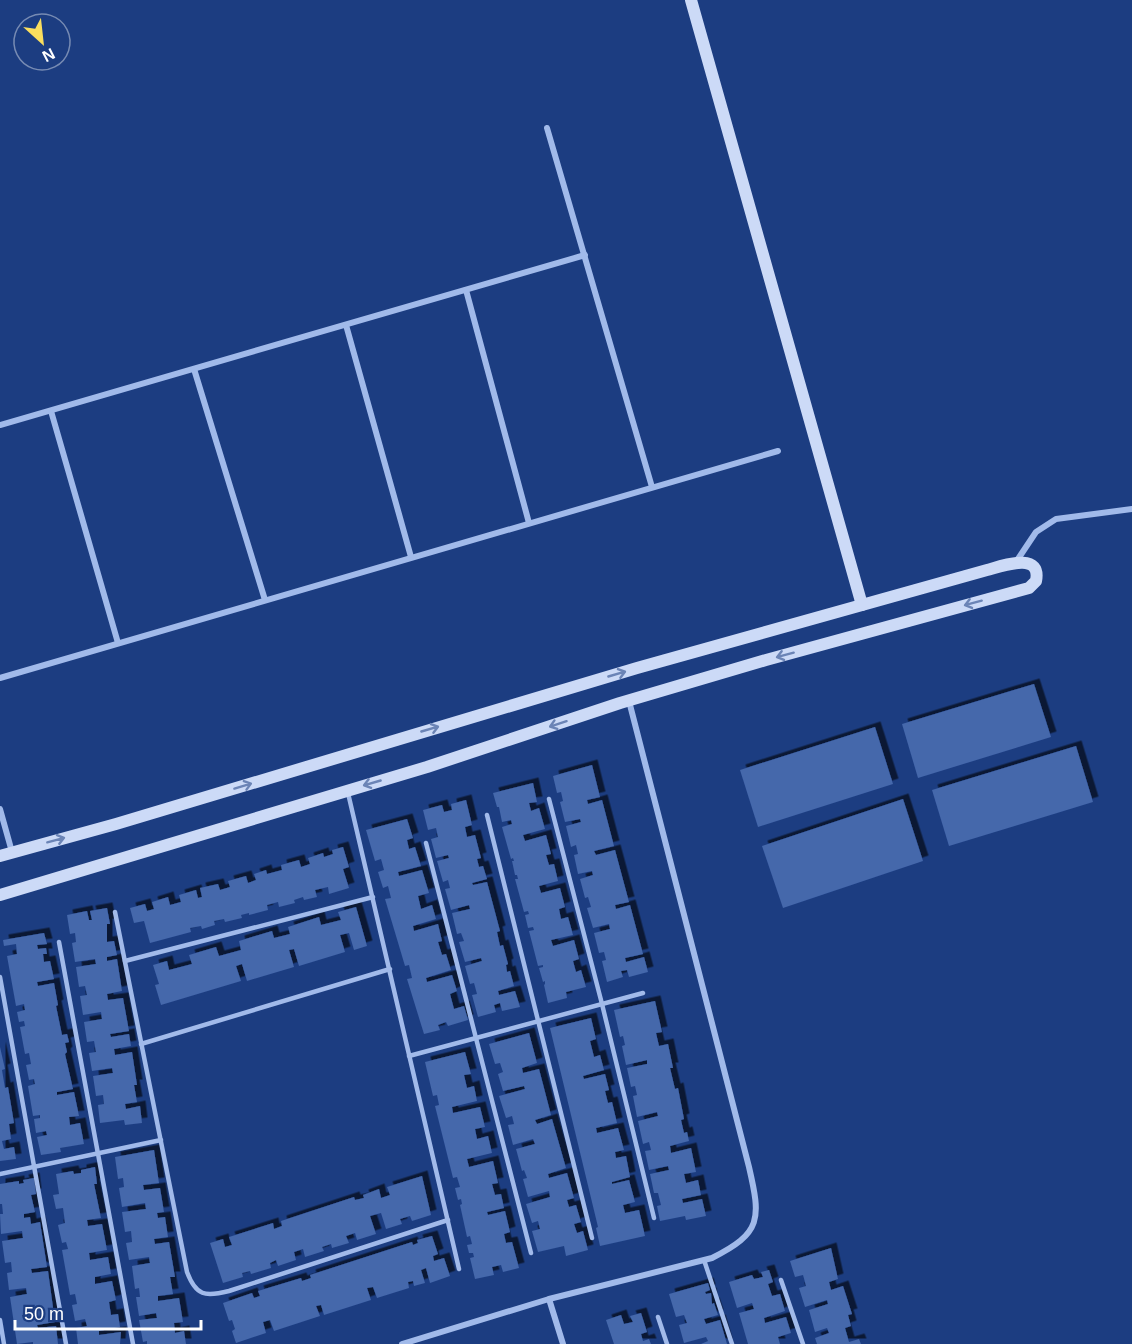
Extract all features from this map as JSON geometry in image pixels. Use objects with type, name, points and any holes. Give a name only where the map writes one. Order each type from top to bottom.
[{"type":"street","points":[[691,0],[862,605]]},
{"type":"street","points":[[547,128],[652,488]]},
{"type":"street","points":[[0,426],[585,255]]},
{"type":"street","points":[[465,290],[529,523]]},
{"type":"street","points":[[346,325],[411,557]]},
{"type":"street","points":[[194,369],[265,600]]},
{"type":"street","points":[[51,411],[118,643]]},
{"type":"street","points":[[0,678],[778,451]]},
{"type":"street","points":[[1015,563],[1028,542],[1046,524],[1068,517],[1132,509]]},
{"type":"street","points":[[0,809],[6,854],[116,824],[637,668],[862,605],[1015,563],[1028,563],[1035,568],[1037,577],[1033,585],[629,701],[427,767],[0,895]]},
{"type":"street","points":[[402,1344],[549,1299],[704,1260],[733,1248],[754,1226],[758,1211],[755,1192],[629,701]]},
{"type":"street","points":[[549,1299],[563,1344]]},
{"type":"lane","points":[[347,790],[459,1269]]},
{"type":"lane","points":[[549,799],[654,1218]]},
{"type":"lane","points":[[487,815],[592,1238]]},
{"type":"lane","points":[[426,843],[531,1253]]},
{"type":"lane","points":[[125,961],[373,897]]},
{"type":"lane","points":[[115,912],[187,1272],[199,1292],[207,1295],[229,1291],[448,1220]]},
{"type":"lane","points":[[59,942],[133,1344]]},
{"type":"lane","points":[[141,1044],[390,969]]},
{"type":"lane","points":[[0,977],[66,1344]]},
{"type":"lane","points":[[409,1056],[643,993]]},
{"type":"lane","points":[[0,1174],[161,1140]]},
{"type":"lane","points":[[704,1260],[732,1344]]},
{"type":"lane","points":[[781,1280],[802,1344]]},
{"type":"lane","points":[[658,1317],[667,1344]]},
{"type":"lane","points":[[0,1320],[4,1344]]},
{"type":"building","points":[[1034,684],[1051,737],[918,778],[902,724]]},
{"type":"building","points":[[875,727],[893,784],[758,827],[740,770]]},
{"type":"building","points":[[1076,746],[1093,802],[949,846],[932,790]]},
{"type":"building","points":[[592,765],[600,797],[587,800],[588,804],[602,800],[614,846],[594,851],[596,855],[615,850],[629,902],[615,905],[616,909],[630,905],[643,954],[625,958],[626,962],[644,957],[648,972],[629,977],[627,970],[621,971],[623,977],[607,982],[602,961],[606,960],[604,952],[599,953],[594,933],[610,929],[609,924],[593,928],[587,908],[591,907],[588,897],[585,898],[580,879],[593,875],[592,871],[578,874],[574,855],[578,854],[576,845],[571,847],[566,826],[581,822],[580,819],[565,822],[560,802],[563,801],[561,792],[557,793],[553,776]]},
{"type":"building","points":[[533,783],[537,802],[529,803],[531,811],[539,808],[545,829],[523,835],[525,841],[546,835],[551,854],[546,855],[549,865],[554,864],[558,881],[539,886],[541,893],[560,888],[565,907],[559,909],[561,919],[568,917],[573,935],[551,940],[553,946],[574,940],[579,959],[573,961],[576,972],[581,970],[586,987],[566,992],[567,998],[548,1003],[545,981],[543,982],[539,968],[543,965],[538,966],[529,931],[534,930],[533,927],[528,928],[525,915],[529,914],[528,911],[524,912],[515,879],[518,879],[515,875],[512,861],[514,861],[513,858],[511,859],[502,827],[512,824],[511,820],[502,822],[493,793]]},
{"type":"building","points":[[903,799],[923,861],[783,908],[762,846]]},
{"type":"building","points":[[466,800],[472,825],[465,827],[467,837],[475,835],[481,858],[477,859],[479,867],[483,866],[487,879],[472,883],[473,885],[487,882],[500,931],[497,932],[500,946],[503,945],[508,964],[506,965],[507,972],[510,971],[514,986],[498,991],[499,995],[515,991],[520,1007],[502,1011],[500,1003],[494,1005],[496,1012],[478,1017],[472,995],[477,994],[474,983],[470,984],[465,966],[482,961],[481,958],[465,962],[459,942],[464,941],[461,933],[457,934],[452,913],[470,909],[469,905],[451,910],[445,889],[450,888],[448,880],[443,882],[437,861],[449,858],[448,855],[436,858],[431,839],[438,837],[436,828],[428,830],[423,810],[442,805],[444,812],[452,810],[451,804]]},
{"type":"building","points":[[407,819],[413,838],[407,840],[409,849],[415,847],[421,866],[398,872],[399,876],[422,870],[429,893],[418,896],[421,909],[432,905],[436,919],[413,926],[414,931],[438,924],[442,941],[438,942],[442,955],[446,954],[451,970],[426,978],[427,982],[452,975],[457,991],[450,994],[454,1009],[464,1006],[468,1020],[448,1026],[446,1022],[438,1025],[440,1030],[424,1034],[407,979],[412,978],[409,965],[405,966],[385,899],[391,898],[388,886],[383,888],[378,872],[384,870],[381,859],[375,861],[366,830]]},
{"type":"building","points":[[343,847],[349,867],[343,869],[349,888],[329,894],[328,887],[315,890],[317,897],[304,900],[303,897],[294,900],[295,903],[279,907],[278,902],[267,905],[268,910],[241,915],[242,918],[225,922],[224,919],[214,921],[215,925],[202,929],[201,926],[190,928],[191,932],[150,943],[144,921],[134,923],[130,908],[145,904],[147,911],[154,909],[152,902],[168,897],[170,905],[181,902],[179,895],[196,890],[198,898],[202,897],[200,888],[218,884],[220,890],[230,887],[228,881],[246,876],[248,883],[256,880],[254,874],[266,870],[267,874],[282,870],[281,865],[299,860],[301,867],[310,864],[308,858],[323,853],[324,857],[333,854],[332,850]]},
{"type":"building","points":[[356,907],[367,946],[354,950],[349,933],[340,935],[345,952],[299,966],[294,949],[289,950],[294,967],[247,981],[242,964],[236,966],[241,981],[161,1005],[155,985],[159,984],[153,965],[167,961],[169,970],[192,964],[189,955],[216,947],[219,956],[241,950],[239,941],[272,931],[274,938],[290,934],[288,927],[319,917],[321,925],[341,920],[338,912]]},
{"type":"building","points":[[107,908],[110,924],[107,924],[107,942],[114,941],[117,955],[107,957],[107,961],[117,959],[122,991],[107,994],[108,1000],[123,998],[129,1031],[110,1034],[111,1037],[129,1034],[131,1046],[114,1049],[115,1055],[132,1052],[137,1102],[125,1104],[126,1109],[140,1106],[142,1123],[125,1125],[124,1120],[100,1123],[98,1105],[104,1104],[103,1095],[96,1096],[93,1076],[113,1073],[112,1068],[92,1071],[89,1053],[96,1052],[94,1041],[87,1042],[84,1022],[102,1019],[101,1012],[83,1015],[80,996],[87,995],[85,986],[79,987],[76,967],[96,964],[95,959],[75,962],[72,943],[76,942],[75,933],[70,934],[67,915],[87,911],[89,920],[92,920],[90,911]]},
{"type":"building","points":[[44,933],[47,944],[37,945],[38,949],[46,948],[47,954],[43,954],[44,962],[50,961],[54,979],[37,982],[38,986],[54,983],[62,1035],[67,1034],[69,1042],[65,1043],[67,1052],[65,1054],[73,1089],[57,1092],[57,1095],[74,1092],[79,1116],[69,1117],[70,1125],[80,1123],[84,1144],[60,1148],[61,1152],[41,1155],[37,1137],[47,1135],[46,1131],[36,1133],[34,1119],[40,1118],[40,1115],[33,1116],[28,1086],[35,1084],[34,1079],[29,1080],[26,1065],[31,1064],[29,1053],[25,1054],[20,1027],[25,1026],[24,1021],[19,1022],[17,1012],[25,1010],[24,1004],[16,1006],[7,956],[17,954],[16,944],[4,946],[3,940]]},
{"type":"building","points":[[655,1001],[662,1032],[656,1033],[659,1046],[668,1044],[673,1068],[670,1068],[675,1089],[678,1088],[684,1119],[681,1120],[684,1133],[687,1132],[689,1141],[670,1146],[671,1153],[691,1148],[696,1172],[684,1174],[686,1183],[698,1180],[701,1195],[682,1199],[683,1203],[702,1199],[706,1216],[686,1220],[685,1216],[660,1221],[657,1206],[661,1205],[658,1193],[654,1193],[650,1174],[669,1170],[668,1166],[649,1170],[645,1151],[651,1150],[649,1142],[643,1144],[638,1121],[658,1116],[657,1112],[637,1117],[633,1096],[637,1095],[635,1086],[631,1087],[627,1068],[647,1064],[647,1060],[626,1065],[622,1046],[625,1045],[623,1036],[620,1037],[614,1010]]},
{"type":"building","points":[[591,1018],[596,1039],[590,1041],[594,1057],[600,1055],[604,1070],[583,1076],[584,1079],[605,1074],[609,1090],[605,1091],[608,1103],[612,1102],[617,1123],[596,1128],[597,1133],[618,1128],[624,1150],[615,1152],[616,1158],[626,1156],[630,1177],[612,1182],[612,1184],[629,1180],[635,1202],[623,1205],[625,1213],[639,1210],[645,1236],[600,1246],[596,1228],[598,1227],[550,1028]]},
{"type":"building","points":[[529,1033],[537,1063],[522,1068],[523,1073],[539,1069],[551,1115],[535,1120],[537,1124],[552,1119],[566,1168],[548,1174],[549,1178],[567,1173],[574,1198],[567,1200],[569,1207],[576,1205],[581,1222],[574,1224],[577,1233],[583,1231],[588,1250],[566,1256],[564,1246],[538,1252],[532,1231],[540,1229],[538,1221],[532,1223],[526,1204],[550,1197],[549,1191],[528,1197],[523,1179],[527,1178],[524,1170],[522,1171],[516,1149],[535,1144],[533,1139],[513,1145],[508,1125],[514,1124],[512,1116],[506,1118],[499,1096],[525,1089],[524,1086],[503,1091],[498,1074],[503,1072],[500,1063],[495,1064],[489,1044]]},
{"type":"building","points":[[0,1047],[5,1069],[2,1070],[5,1088],[8,1087],[14,1123],[9,1124],[11,1139],[2,1141],[4,1149],[14,1147],[16,1159],[0,1161]]},
{"type":"building","points":[[465,1052],[471,1074],[464,1075],[467,1088],[474,1086],[477,1101],[452,1107],[453,1113],[480,1107],[485,1127],[475,1129],[477,1139],[488,1136],[492,1153],[467,1159],[469,1167],[493,1161],[498,1183],[492,1184],[495,1195],[501,1194],[504,1208],[487,1212],[488,1215],[505,1211],[510,1232],[504,1234],[506,1243],[512,1242],[519,1268],[503,1272],[501,1265],[492,1267],[494,1275],[475,1279],[470,1258],[474,1257],[473,1253],[469,1253],[467,1245],[472,1244],[470,1236],[467,1237],[460,1205],[462,1204],[461,1199],[458,1200],[455,1188],[460,1187],[457,1177],[453,1178],[435,1106],[439,1105],[437,1095],[433,1096],[425,1062]]},
{"type":"building","points":[[154,1150],[159,1183],[143,1185],[144,1190],[160,1188],[164,1212],[157,1213],[158,1218],[165,1217],[168,1237],[154,1239],[155,1244],[169,1242],[175,1277],[170,1277],[173,1294],[158,1296],[158,1301],[179,1298],[183,1322],[174,1323],[175,1333],[184,1331],[186,1344],[147,1344],[147,1341],[143,1342],[139,1320],[157,1318],[156,1313],[139,1316],[136,1297],[140,1297],[139,1288],[135,1289],[132,1266],[150,1263],[149,1257],[129,1260],[126,1243],[132,1242],[131,1231],[125,1232],[122,1212],[146,1209],[145,1203],[122,1207],[119,1188],[124,1187],[123,1178],[118,1179],[115,1157]]},
{"type":"building","points":[[95,1167],[97,1184],[94,1184],[101,1218],[87,1220],[88,1226],[102,1224],[107,1250],[89,1253],[90,1260],[108,1257],[111,1274],[95,1277],[95,1284],[112,1281],[116,1300],[109,1302],[111,1315],[118,1314],[120,1327],[99,1331],[99,1335],[121,1332],[120,1344],[78,1344],[76,1328],[87,1326],[85,1319],[75,1321],[72,1305],[77,1304],[75,1294],[70,1295],[62,1250],[68,1249],[66,1242],[62,1243],[58,1225],[65,1223],[63,1208],[56,1209],[53,1195],[59,1194],[56,1174],[73,1171],[74,1174],[81,1173],[81,1170]]},
{"type":"building","points":[[422,1176],[431,1215],[412,1221],[410,1216],[400,1219],[402,1224],[386,1229],[381,1213],[370,1216],[376,1234],[357,1240],[355,1233],[346,1236],[349,1243],[332,1248],[331,1244],[322,1247],[324,1251],[305,1257],[303,1249],[294,1252],[296,1260],[278,1266],[276,1260],[270,1263],[271,1268],[251,1274],[250,1271],[242,1273],[243,1277],[223,1283],[210,1243],[223,1239],[225,1247],[232,1245],[229,1237],[273,1223],[274,1229],[282,1226],[281,1221],[354,1197],[355,1200],[364,1198],[363,1195],[379,1189],[381,1198],[390,1195],[387,1187]]},
{"type":"building","points":[[34,1178],[36,1194],[31,1195],[35,1212],[24,1214],[24,1218],[30,1217],[31,1224],[40,1222],[47,1267],[31,1269],[32,1273],[48,1271],[55,1322],[37,1325],[38,1328],[56,1326],[58,1344],[33,1344],[33,1342],[17,1344],[10,1297],[27,1294],[26,1288],[9,1290],[7,1273],[12,1272],[11,1262],[5,1263],[2,1241],[23,1238],[22,1231],[1,1234],[0,1214],[3,1214],[2,1204],[0,1204],[0,1184],[19,1181],[19,1184],[24,1183],[23,1180]]},
{"type":"building","points":[[432,1236],[438,1254],[433,1256],[434,1261],[444,1258],[450,1276],[430,1283],[426,1268],[421,1270],[425,1283],[414,1286],[413,1281],[408,1282],[409,1288],[377,1298],[373,1287],[367,1288],[371,1300],[324,1315],[321,1305],[316,1306],[320,1316],[274,1331],[270,1320],[263,1322],[266,1333],[236,1343],[232,1331],[235,1329],[232,1320],[229,1321],[223,1303],[252,1293],[254,1298],[260,1296],[258,1291],[301,1278],[302,1281],[311,1278],[310,1275],[412,1242],[413,1245],[418,1243],[417,1240]]},
{"type":"building","points":[[831,1248],[838,1279],[829,1282],[831,1290],[843,1286],[852,1314],[848,1315],[851,1326],[845,1328],[849,1342],[859,1339],[861,1344],[817,1344],[815,1338],[829,1333],[827,1328],[815,1332],[809,1310],[828,1304],[827,1300],[805,1307],[799,1288],[806,1286],[803,1275],[795,1277],[790,1261]]},
{"type":"building","points":[[769,1270],[773,1282],[768,1284],[772,1296],[780,1294],[785,1311],[764,1318],[765,1323],[786,1317],[791,1333],[778,1337],[780,1344],[748,1344],[739,1313],[754,1309],[752,1303],[737,1308],[729,1282],[752,1275],[754,1279],[763,1277],[761,1272]]},
{"type":"building","points":[[708,1283],[710,1290],[705,1292],[706,1294],[711,1293],[712,1304],[714,1303],[718,1315],[704,1319],[706,1324],[720,1320],[727,1344],[701,1344],[708,1341],[706,1337],[684,1343],[679,1325],[687,1323],[684,1315],[676,1317],[669,1294]]},
{"type":"building","points":[[641,1313],[647,1332],[641,1334],[643,1341],[649,1339],[651,1344],[614,1344],[606,1320],[621,1315],[624,1324],[633,1322],[630,1316]]}]
